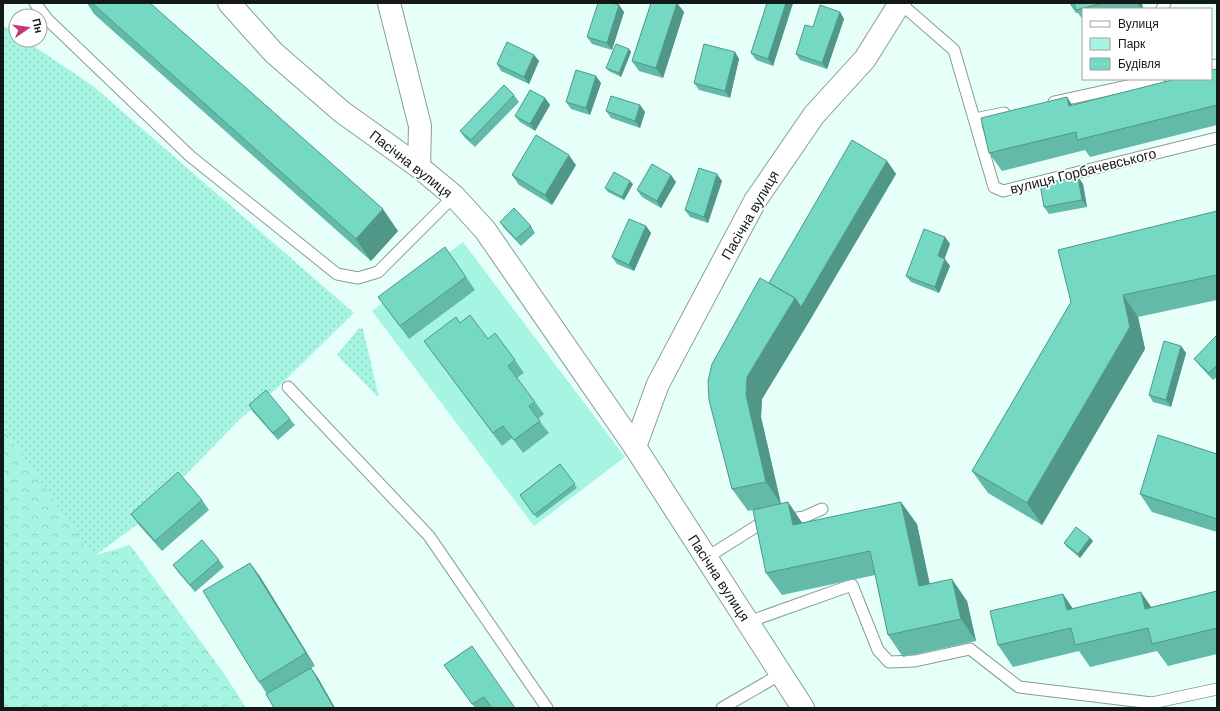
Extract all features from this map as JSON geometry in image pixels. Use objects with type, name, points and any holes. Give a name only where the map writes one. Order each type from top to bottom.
[{"type":"street","name":"Пасічна вулиця","points":[[229,3],[274,53],[342,112],[420,167],[454,196],[485,230],[635,448],[803,708]]},
{"type":"street","points":[[389,3],[420,126],[420,167]]},
{"type":"street","name":"Пасічна вулиця","points":[[635,448],[658,384],[755,201],[814,115],[865,59],[900,3]]},
{"type":"lane","points":[[35,3],[48,20],[190,156],[337,274],[358,278],[378,272],[454,196]]},
{"type":"lane","name":"вулиця Горбачевського","points":[[900,3],[954,50],[994,187],[1004,191],[1217,138]]},
{"type":"lane","points":[[1044,104],[1124,84],[1152,80]]},
{"type":"lane","points":[[975,119],[1013,111]]},
{"type":"lane","points":[[288,387],[429,536],[547,708]]},
{"type":"lane","points":[[706,558],[760,524],[804,517],[822,509]]},
{"type":"lane","points":[[748,622],[852,585],[878,650],[889,662],[915,661],[970,649],[1019,687],[1151,705],[1217,689]]},
{"type":"lane","points":[[722,708],[781,674]]},
{"type":"green space","points":[[3,25],[8,28],[8,48],[37,48],[93,86],[354,313],[276,389],[240,419],[138,524],[93,557],[3,428]]},
{"type":"green space","points":[[463,242],[625,457],[534,526],[372,311]]},
{"type":"green space","points":[[359,328],[363,329],[379,398],[337,355]]},
{"type":"green space","points":[[3,428],[93,556],[130,545],[223,672],[246,708],[3,708]]},
{"type":"building","points":[[92,3],[150,3],[383,209],[356,239]]},
{"type":"building","points":[[598,3],[612,3],[619,5],[607,43],[587,37]]},
{"type":"building","points":[[651,3],[677,3],[656,68],[632,61]]},
{"type":"building","points":[[767,3],[786,3],[768,59],[751,53]]},
{"type":"building","points":[[1074,3],[1103,3],[1082,8],[1076,10]]},
{"type":"building","points":[[820,5],[840,12],[822,63],[796,54],[805,25],[813,27]]},
{"type":"building","points":[[507,42],[534,55],[524,77],[497,64]]},
{"type":"building","points":[[616,44],[629,49],[619,73],[606,68]]},
{"type":"building","points":[[704,44],[735,52],[725,91],[694,83]]},
{"type":"building","points":[[1217,69],[1217,105],[1077,140],[1076,132],[989,153],[981,118],[1067,97],[1069,106],[1172,80],[1212,80],[1212,70]]},
{"type":"building","points":[[576,70],[596,76],[586,108],[566,102]]},
{"type":"building","points":[[504,85],[514,95],[471,140],[460,131]]},
{"type":"building","points":[[530,90],[545,98],[530,124],[515,116]]},
{"type":"building","points":[[611,96],[640,105],[635,121],[606,111]]},
{"type":"building","points":[[536,135],[569,155],[545,195],[512,175]]},
{"type":"building","points":[[852,140],[887,161],[801,307],[795,298],[769,283]]},
{"type":"building","points":[[652,164],[671,175],[657,201],[637,190]]},
{"type":"building","points":[[699,168],[717,174],[704,217],[685,210]]},
{"type":"building","points":[[614,172],[630,181],[622,197],[605,188]]},
{"type":"building","points":[[1078,177],[1082,200],[1044,207],[1040,184]]},
{"type":"building","points":[[514,208],[531,226],[516,239],[500,222]]},
{"type":"building","points":[[1217,211],[1217,275],[1123,295],[1130,327],[1027,503],[972,471],[1071,302],[1058,250]]},
{"type":"building","points":[[629,219],[646,226],[629,265],[612,257]]},
{"type":"building","points":[[924,229],[945,237],[938,256],[945,259],[935,287],[906,276]]},
{"type":"building","points":[[445,247],[466,277],[400,326],[378,297]]},
{"type":"building","points":[[760,278],[795,298],[747,377],[746,395],[766,482],[732,489],[709,400],[708,381],[712,364]]},
{"type":"building","points":[[470,315],[488,339],[495,333],[515,360],[508,366],[535,402],[529,406],[540,421],[514,440],[503,426],[493,433],[424,341],[456,317],[460,323]]},
{"type":"building","points":[[1216,336],[1217,365],[1209,373],[1194,359]]},
{"type":"building","points":[[1164,341],[1181,346],[1166,400],[1149,395]]},
{"type":"building","points":[[266,390],[290,419],[273,433],[249,405]]},
{"type":"building","points":[[1158,435],[1217,454],[1217,519],[1140,494]]},
{"type":"building","points":[[560,464],[575,484],[534,515],[520,495]]},
{"type":"building","points":[[178,472],[202,500],[155,541],[131,514]]},
{"type":"building","points":[[788,502],[793,525],[901,502],[919,586],[952,579],[961,619],[888,635],[870,551],[766,573],[753,510]]},
{"type":"building","points":[[1076,527],[1090,538],[1078,554],[1064,543]]},
{"type":"building","points":[[202,540],[219,560],[190,585],[173,565]]},
{"type":"building","points":[[250,563],[306,653],[259,682],[203,591]]},
{"type":"building","points":[[1217,591],[1217,628],[1152,644],[1148,628],[1075,645],[1071,628],[998,645],[990,611],[1063,594],[1067,610],[1141,592],[1145,609]]},
{"type":"building","points":[[472,646],[515,708],[492,708],[484,697],[472,704],[444,665]]},
{"type":"building","points":[[311,668],[334,708],[274,708],[266,694]]}]
